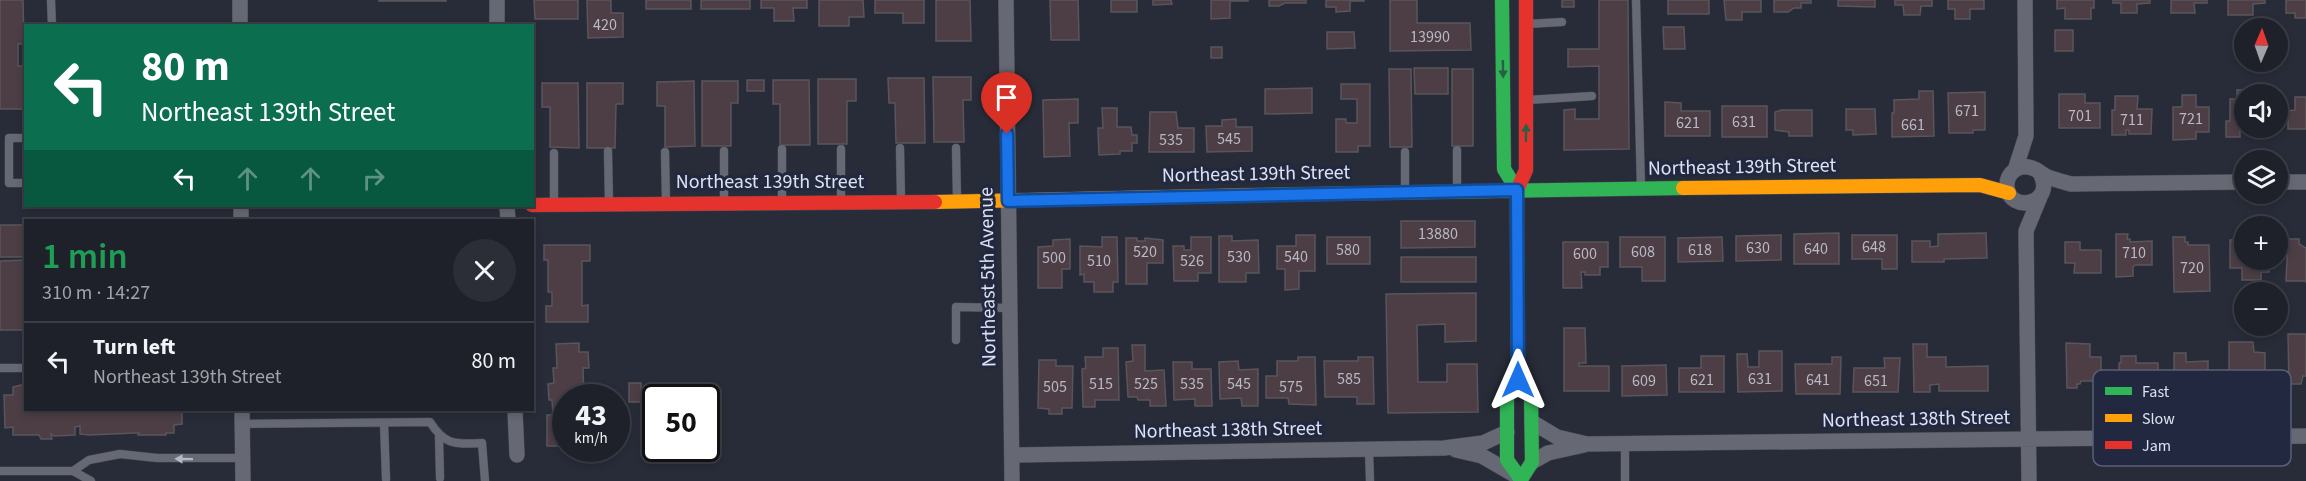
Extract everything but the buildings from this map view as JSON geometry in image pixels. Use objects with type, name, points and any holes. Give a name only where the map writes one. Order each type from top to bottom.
[{"type":"street","points":[[240,0],[240,24]]},
{"type":"street","points":[[497,0],[497,24]]},
{"type":"street","name":"Northeast 5th Avenue","points":[[1006,0],[1012,481]]},
{"type":"street","points":[[1502,0],[1504,169],[1517,190]]},
{"type":"street","points":[[1526,0],[1526,170],[1517,190],[1518,380],[1531,396],[1532,462]]},
{"type":"street","points":[[2025,0],[2026,136],[2044,180],[2042,194],[2026,231]]},
{"type":"street","points":[[2026,136],[2008,180],[2011,195],[2026,231],[2029,481]]},
{"type":"street","points":[[2012,173],[2026,166],[2071,184]]},
{"type":"street","name":"Northeast 139th Street","points":[[1980,185],[2012,173]]},
{"type":"street","points":[[2011,195],[2024,203],[2030,203],[2042,194],[2071,184],[2234,182]]},
{"type":"street","points":[[2288,182],[2306,182]]},
{"type":"street","name":"Northeast 139th Street","points":[[534,205],[1008,201],[1517,190],[1980,185],[2011,195]]},
{"type":"street","points":[[1518,380],[1507,393],[1507,432],[1508,460],[1520,480],[1532,462],[1548,453],[1587,444]]},
{"type":"street","points":[[515,411],[517,455]]},
{"type":"street","points":[[242,417],[243,481]]},
{"type":"street","name":"Northeast 138th Street","points":[[1532,422],[1557,437],[1587,444],[2093,438]]},
{"type":"street","name":"Northeast 138th Street","points":[[1012,455],[1444,448],[1482,443],[1507,432]]},
{"type":"street","name":"Northeast 138th Street","points":[[2291,436],[2306,436]]},
{"type":"street","name":"Northeast 138th Street","points":[[1444,448],[1482,456],[1520,480]]},
{"type":"lane","points":[[51,0],[52,24]]},
{"type":"lane","points":[[1636,0],[1641,189]]},
{"type":"lane","points":[[1526,24],[1562,22]]},
{"type":"lane","points":[[1527,100],[1592,96]]},
{"type":"lane","points":[[24,138],[9,138],[9,183],[24,183]]},
{"type":"lane","points":[[900,148],[901,202]]},
{"type":"lane","points":[[956,148],[957,201]]},
{"type":"lane","points":[[782,149],[782,202]]},
{"type":"lane","points":[[841,149],[841,202]]},
{"type":"lane","points":[[1457,150],[1457,191]]},
{"type":"lane","points":[[724,151],[724,203]]},
{"type":"lane","points":[[608,152],[609,204]]},
{"type":"lane","points":[[665,152],[666,204]]},
{"type":"lane","points":[[1405,152],[1406,192]]},
{"type":"lane","points":[[554,153],[554,205]]},
{"type":"lane","points":[[956,340],[956,307],[1010,308]]},
{"type":"lane","points":[[0,368],[24,368]]},
{"type":"lane","points":[[242,417],[384,423],[430,422],[439,437],[440,478]]},
{"type":"lane","points":[[384,423],[386,479]]},
{"type":"lane","points":[[439,437],[459,444],[482,443],[485,481]]},
{"type":"lane","points":[[1625,444],[1625,481]]},
{"type":"lane","points":[[1370,449],[1370,481]]},
{"type":"lane","points":[[73,471],[89,460],[120,454],[157,458],[242,458]]},
{"type":"lane","points":[[0,471],[73,471],[91,481]]},
{"type":"traffic: fast","points":[[1502,0],[1504,169],[1517,190]]},
{"type":"traffic: fast","points":[[1258,195],[1683,188]]},
{"type":"traffic: fast","points":[[1517,222],[1518,380],[1507,394],[1507,460],[1520,478]]},
{"type":"traffic: fast","points":[[1518,380],[1531,396],[1532,462],[1520,481]]},
{"type":"traffic: slow","points":[[1683,188],[1980,185],[2009,193]]},
{"type":"traffic: slow","points":[[935,202],[1258,195]]},
{"type":"traffic: jam","points":[[1517,222],[1517,190],[1526,170],[1526,0]]},
{"type":"traffic: jam","points":[[534,205],[935,202]]},
{"type":"route","points":[[1007,134],[1008,201],[1517,190],[1518,380]]}]
